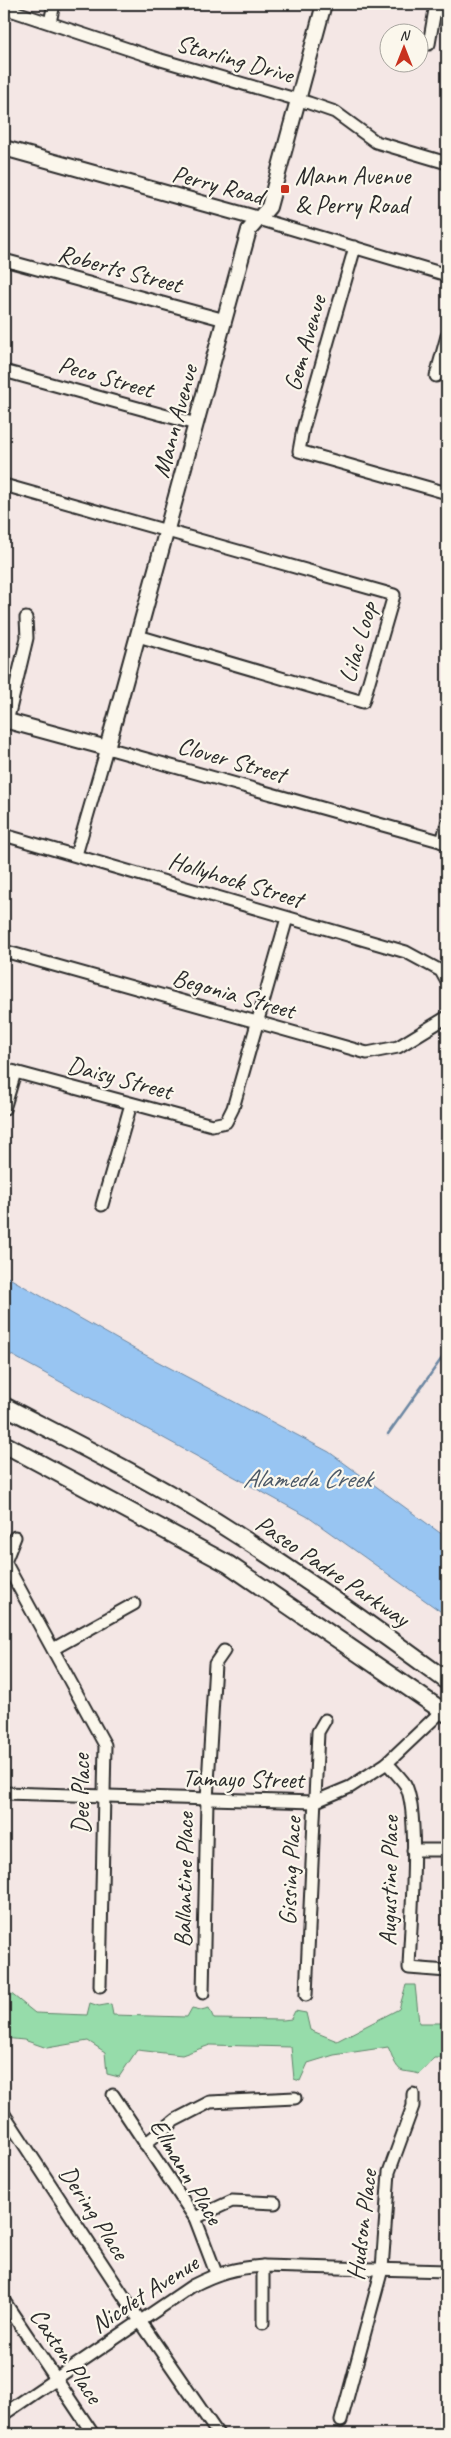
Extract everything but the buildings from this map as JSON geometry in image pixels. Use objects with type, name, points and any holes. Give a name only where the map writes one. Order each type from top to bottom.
[{"type":"main road","name":"Paseo Padre Parkway","points":[[4,1406],[145,1480],[238,1535],[347,1607],[447,1681]]},
{"type":"main road","points":[[4,1444],[228,1564],[446,1710]]},
{"type":"street","points":[[50,22],[54,4]]},
{"type":"street","name":"Mann Avenue","points":[[76,855],[249,230],[270,207],[324,4]]},
{"type":"street","points":[[429,44],[436,4]]},
{"type":"street","name":"Starling Drive","points":[[4,8],[161,60],[299,99],[335,112],[376,142],[447,163]]},
{"type":"street","name":"Perry Road","points":[[4,148],[259,219],[447,275]]},
{"type":"street","name":"Gem Avenue","points":[[355,248],[303,430],[299,452],[447,493]]},
{"type":"street","name":"Roberts Street","points":[[4,260],[225,320]]},
{"type":"street","points":[[436,376],[447,336]]},
{"type":"street","name":"Peco Street","points":[[4,371],[196,424]]},
{"type":"street","points":[[4,485],[167,530]]},
{"type":"street","name":"Lilac Loop","points":[[138,636],[363,702],[394,596],[167,530]]},
{"type":"street","points":[[5,721],[27,638],[26,618]]},
{"type":"street","name":"Clover Street","points":[[5,721],[445,842]]},
{"type":"street","points":[[445,842],[447,824]]},
{"type":"street","name":"Hollyhock Street","points":[[4,835],[406,952],[441,971],[447,982]]},
{"type":"street","points":[[256,1024],[287,918]]},
{"type":"street","name":"Begonia Street","points":[[4,951],[256,1024],[367,1053],[398,1047],[447,1018]]},
{"type":"street","name":"Daisy Street","points":[[9,1071],[212,1125],[226,1122],[234,1108],[256,1024]]},
{"type":"street","points":[[4,1109],[9,1071]]},
{"type":"street","points":[[102,1204],[131,1104]]},
{"type":"street","name":"Dee Place","points":[[15,1537],[5,1562],[105,1745],[100,1986]]},
{"type":"street","points":[[53,1649],[134,1604]]},
{"type":"street","name":"Ballantine Place","points":[[203,1993],[207,1800],[215,1664],[224,1651]]},
{"type":"street","name":"Tamayo Street","points":[[4,1793],[314,1802],[350,1787],[388,1763],[446,1710]]},
{"type":"street","name":"Gissing Place","points":[[306,1995],[318,1732],[325,1720]]},
{"type":"street","name":"Augustine Place","points":[[388,1763],[405,1785],[412,1804],[413,1850],[409,1968],[447,1971]]},
{"type":"street","points":[[413,1850],[447,1850]]},
{"type":"street","name":"Hudson Place","points":[[341,2421],[382,2269],[388,2172],[413,2106],[413,2094]]},
{"type":"street","name":"Ellmann Place","points":[[113,2096],[195,2218],[216,2273]]},
{"type":"street","points":[[145,2144],[175,2120],[210,2102],[295,2098]]},
{"type":"street","name":"Dering Place","points":[[4,2114],[140,2321],[218,2434]]},
{"type":"street","points":[[195,2218],[232,2201],[275,2203]]},
{"type":"street","points":[[263,2266],[263,2323]]},
{"type":"street","name":"Nicolet Avenue","points":[[4,2414],[192,2286],[216,2273],[243,2267],[263,2266],[447,2270]]},
{"type":"street","name":"Caxton Place","points":[[4,2301],[93,2434]]},
{"type":"green space","points":[[406,1985],[415,1985],[419,2023],[447,2023],[447,2058],[434,2058],[419,2074],[400,2070],[388,2047],[334,2055],[308,2063],[300,2081],[294,2079],[291,2047],[210,2045],[182,2055],[137,2050],[119,2077],[107,2074],[105,2052],[88,2041],[47,2048],[24,2040],[4,2038],[4,1988],[35,2013],[87,2015],[90,2003],[99,2006],[111,2004],[113,2015],[187,2017],[192,2008],[201,2010],[209,2008],[214,2019],[283,2020],[291,2019],[295,2011],[306,2013],[310,2030],[337,2041],[399,2009]]},
{"type":"water","name":"Alameda Creek","points":[[4,1275],[136,1350],[329,1452],[447,1538],[447,1616],[308,1517],[4,1351]]},
{"type":"waterway","points":[[388,1434],[447,1351]]},
{"type":"place","name":"Mann Avenue & Perry Road","points":[[285,189]]}]
